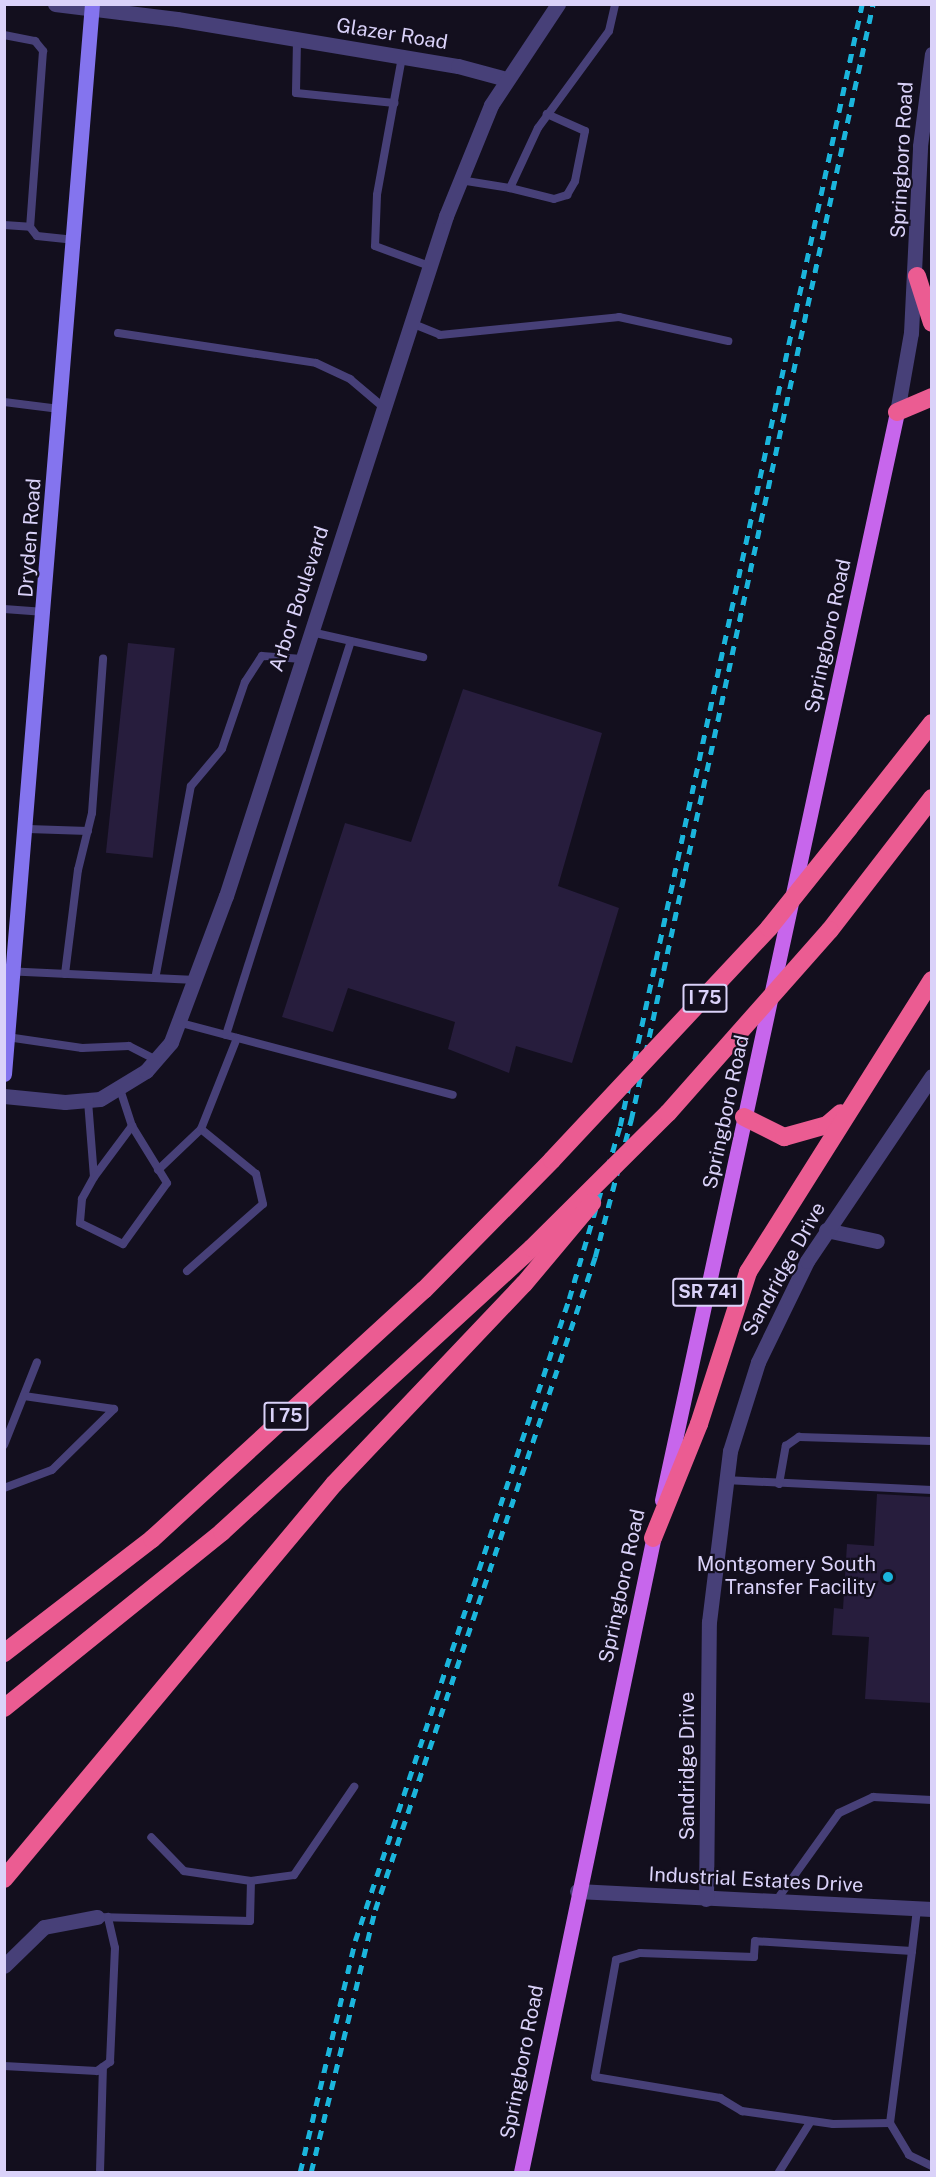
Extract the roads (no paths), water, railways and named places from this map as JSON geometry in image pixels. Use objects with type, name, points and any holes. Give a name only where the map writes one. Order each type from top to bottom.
[{"type":"highway","points":[[917,276],[932,323]]},
{"type":"highway","points":[[897,412],[932,397]]},
{"type":"highway","name":"I 75","points":[[4,1653],[160,1531],[424,1290],[552,1160],[770,928],[932,723]]},
{"type":"highway","name":"I 75","points":[[4,1708],[222,1532],[532,1248],[668,1113],[830,930],[932,798]]},
{"type":"highway","points":[[653,1538],[699,1424],[748,1272],[857,1096],[932,981]]},
{"type":"highway","points":[[744,1117],[766,1132],[801,1136],[827,1125],[857,1096]]},
{"type":"highway","points":[[4,1879],[334,1484],[524,1284],[668,1113]]},
{"type":"main road","name":"Dryden Road","points":[[4,1074],[8,1037],[8,970],[28,829],[92,6]]},
{"type":"main road","name":"Springboro Road","points":[[521,2172],[653,1538],[897,412]]},
{"type":"street","name":"Glazer Road","points":[[55,4],[92,6],[402,57],[506,79]]},
{"type":"street","name":"Arbor Boulevard","points":[[4,1096],[88,1101],[120,1089],[157,1060],[181,1023],[311,632],[382,406],[460,180],[506,79],[558,4]]},
{"type":"street","name":"Springboro Road","points":[[897,412],[917,276],[920,146],[932,54]]},
{"type":"street","name":"Sandridge Drive","points":[[706,1899],[709,1622],[724,1480],[758,1362],[826,1230],[932,1076]]},
{"type":"street","points":[[826,1230],[877,1241]]},
{"type":"street","name":"Industrial Estates Drive","points":[[578,1891],[924,1909]]},
{"type":"street","points":[[4,1966],[44,1927],[102,1917]]},
{"type":"lane","points":[[510,188],[547,114],[609,31],[615,4]]},
{"type":"lane","points":[[4,34],[35,40],[43,51],[30,227]]},
{"type":"lane","points":[[297,40],[296,93],[394,103]]},
{"type":"lane","points":[[402,57],[377,195],[375,246],[429,266]]},
{"type":"lane","points":[[460,180],[510,188],[554,199],[567,195],[574,181],[585,131],[547,114]]},
{"type":"lane","points":[[4,225],[30,227],[38,236],[74,241]]},
{"type":"lane","points":[[410,323],[440,335],[619,316],[728,341]]},
{"type":"lane","points":[[118,333],[316,363],[350,379],[382,406]]},
{"type":"lane","points":[[4,402],[61,409]]},
{"type":"lane","points":[[4,609],[46,612]]},
{"type":"lane","points":[[311,632],[423,657]]},
{"type":"lane","points":[[226,1035],[351,641]]},
{"type":"lane","points":[[156,974],[190,786],[222,749],[245,682],[262,656],[302,659]]},
{"type":"lane","points":[[65,974],[78,870],[88,831],[103,658]]},
{"type":"lane","points":[[28,829],[88,831]]},
{"type":"lane","points":[[8,970],[65,974],[156,974],[196,980]]},
{"type":"lane","points":[[181,1023],[453,1095]]},
{"type":"lane","points":[[8,1037],[82,1048],[129,1046],[157,1060]]},
{"type":"lane","points":[[158,1170],[201,1130],[237,1038]]},
{"type":"lane","points":[[120,1089],[132,1126],[167,1183],[123,1244],[80,1223],[82,1199],[94,1177],[132,1126]]},
{"type":"lane","points":[[88,1101],[94,1177]]},
{"type":"lane","points":[[187,1271],[263,1204],[256,1174],[201,1130]]},
{"type":"lane","points":[[4,1445],[37,1362]]},
{"type":"lane","points":[[4,1488],[52,1470],[114,1409],[24,1396]]},
{"type":"lane","points":[[779,1484],[786,1446],[800,1437],[932,1441]]},
{"type":"lane","points":[[724,1480],[932,1490]]},
{"type":"lane","points":[[151,1837],[184,1871],[251,1881],[294,1875],[354,1787]]},
{"type":"lane","points":[[776,1902],[839,1812],[873,1797],[932,1800]]},
{"type":"lane","points":[[4,2067],[97,2071],[110,2062],[115,1948],[102,1917],[250,1921],[251,1881]]},
{"type":"lane","points":[[924,1909],[912,1951],[890,2123],[909,2155],[932,2166]]},
{"type":"lane","points":[[890,2123],[811,2121],[742,2111],[720,2098],[595,2077],[616,1960],[640,1953],[754,1957],[755,1941],[912,1951]]},
{"type":"lane","points":[[100,2172],[103,2067]]},
{"type":"lane","points":[[779,2172],[811,2121]]},
{"type":"railway","points":[[300,2172],[355,1941],[569,1299],[620,1126],[862,4]]},
{"type":"railway","points":[[311,2172],[375,1910],[595,1257],[631,1120],[873,4]]},
{"type":"place","name":"Montgomery South Transfer Facility","points":[[888,1577]]}]
